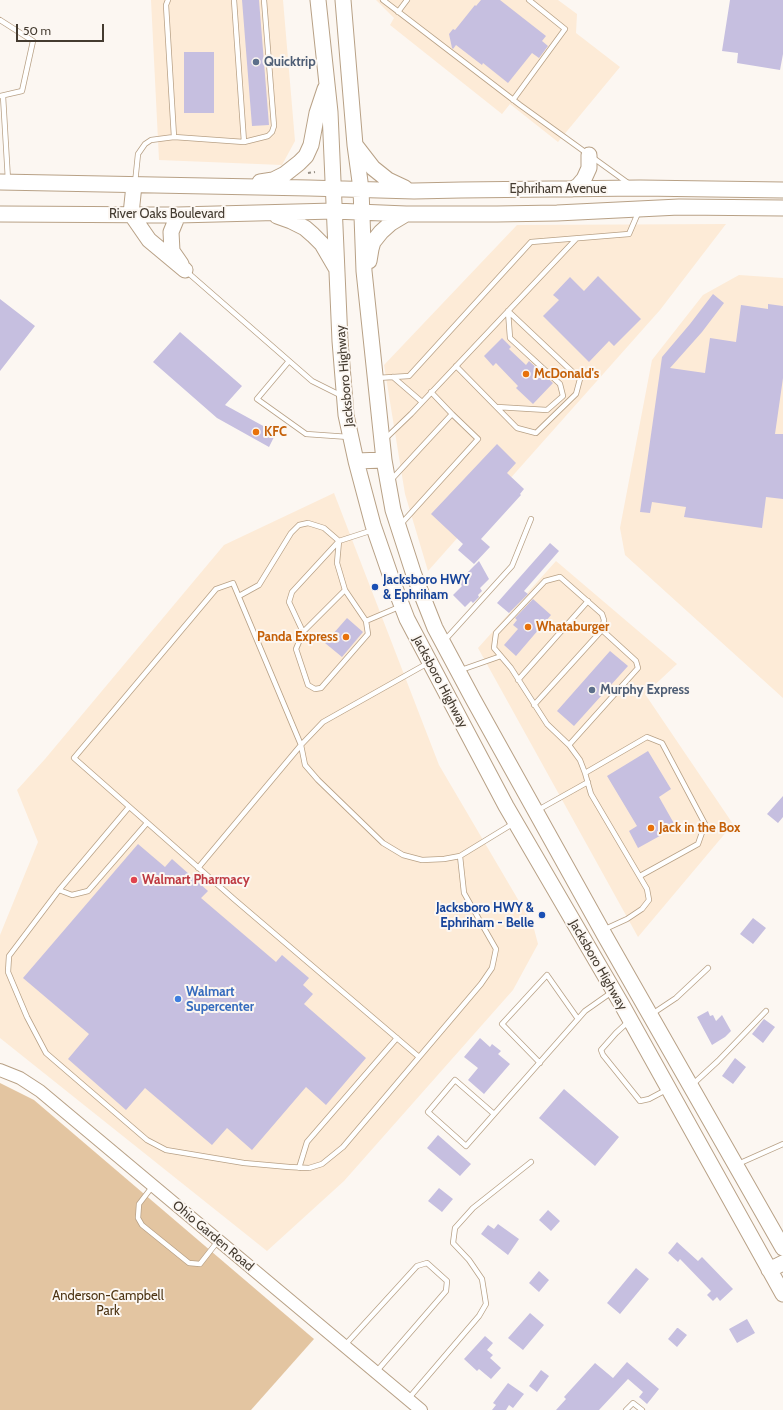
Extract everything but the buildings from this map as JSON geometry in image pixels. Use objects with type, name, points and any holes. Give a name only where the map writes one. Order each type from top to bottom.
[{"type":"main road","name":"Jacksboro Highway","points":[[318,0],[330,119],[340,341],[346,416],[374,529],[407,619],[429,663],[515,822],[614,991],[783,1294]]},
{"type":"main road","name":"Jacksboro Highway","points":[[343,0],[355,145],[361,189],[364,271],[384,460],[393,510],[414,575],[435,628],[458,671],[602,930],[783,1248]]},
{"type":"main road","points":[[238,186],[272,180],[285,174],[299,164],[306,156],[311,145],[317,113],[326,86]]},
{"type":"main road","points":[[355,145],[373,168],[388,180],[414,191]]},
{"type":"main road","points":[[572,189],[578,186],[584,179],[588,168],[589,155]]},
{"type":"main road","points":[[4,182],[333,188]]},
{"type":"main road","points":[[134,184],[131,214],[149,240],[185,270]]},
{"type":"main road","name":"Ephriham Avenue","points":[[333,188],[414,191],[640,188],[778,190]]},
{"type":"main road","points":[[640,209],[654,196],[765,195],[778,190]]},
{"type":"main road","name":"Ephriham Avenue","points":[[334,211],[406,214],[557,213],[679,207],[783,208]]},
{"type":"main road","name":"River Oaks Boulevard","points":[[0,214],[270,214],[334,211]]},
{"type":"main road","points":[[178,214],[172,232],[172,250],[185,270]]},
{"type":"main road","points":[[270,214],[292,221],[305,228],[322,244],[337,270]]},
{"type":"main road","points":[[369,320],[369,258],[373,242],[391,223],[406,214]]},
{"type":"main road","points":[[356,461],[384,460]]},
{"type":"main road","points":[[515,822],[536,811]]},
{"type":"main road","points":[[769,1270],[783,1263]]},
{"type":"street","name":"Ohio Garden Road","points":[[0,1070],[20,1078],[40,1091],[421,1410]]},
{"type":"lane","points":[[168,0],[166,5],[174,137]]},
{"type":"lane","points":[[234,0],[244,142]]},
{"type":"lane","points":[[134,184],[138,154],[145,144],[151,140],[174,137],[244,142],[268,136],[272,132],[274,126],[264,0]]},
{"type":"lane","points":[[382,0],[513,100],[625,181],[640,188]]},
{"type":"lane","points":[[398,12],[407,0]]},
{"type":"lane","points":[[513,100],[564,29],[529,0]]},
{"type":"lane","points":[[0,20],[33,41],[22,91],[2,96],[4,182]]},
{"type":"lane","points":[[376,378],[409,376],[532,242],[629,234],[640,209]]},
{"type":"lane","points":[[382,442],[422,402],[576,239]]},
{"type":"lane","points":[[185,270],[312,381],[345,398]]},
{"type":"lane","points":[[456,366],[517,428],[536,433],[576,394],[580,379],[508,311]]},
{"type":"lane","points":[[497,408],[548,410],[563,396],[560,384],[510,338],[508,311]]},
{"type":"lane","points":[[289,361],[257,399],[306,434],[351,437]]},
{"type":"lane","points":[[393,377],[422,402]]},
{"type":"lane","points":[[399,527],[478,439],[431,392]]},
{"type":"lane","points":[[388,483],[452,414]]},
{"type":"lane","points":[[443,643],[512,566],[531,519]]},
{"type":"lane","points":[[239,596],[259,585],[291,533],[299,525],[308,523],[324,528],[339,541]]},
{"type":"lane","points":[[303,632],[289,602],[292,592],[339,541],[374,529]]},
{"type":"lane","points":[[339,541],[337,563],[345,590],[366,621],[368,634],[321,688],[315,689],[308,685],[296,649],[303,632],[345,590]]},
{"type":"lane","points":[[534,705],[602,630],[604,620],[602,614],[560,577],[544,581],[496,633],[494,648],[511,668],[534,705],[547,724],[569,744],[580,760],[591,794],[648,889],[649,900],[642,909],[602,930]]},
{"type":"lane","points":[[419,1057],[198,868],[74,758],[216,589],[233,583],[301,745],[305,765],[318,780],[383,843],[403,855],[422,860],[444,859],[460,856],[515,822]]},
{"type":"lane","points":[[518,680],[588,601]]},
{"type":"lane","points":[[366,621],[402,606]]},
{"type":"lane","points":[[569,744],[638,668],[636,661],[602,630]]},
{"type":"lane","points":[[458,671],[501,656]]},
{"type":"lane","points":[[198,868],[301,745],[323,722],[429,663]]},
{"type":"lane","points":[[585,773],[647,737],[662,743],[705,824],[698,844],[640,876]]},
{"type":"lane","points":[[536,811],[588,782]]},
{"type":"lane","points":[[129,807],[59,890],[9,956],[8,972],[27,1017],[46,1053],[147,1140],[166,1150],[244,1163],[299,1168],[309,1168],[322,1164],[343,1147],[481,984],[492,968],[496,950],[464,893],[460,856]]},
{"type":"lane","points":[[59,890],[72,894],[88,891],[147,823]]},
{"type":"lane","points":[[651,1015],[676,998],[708,968]]},
{"type":"lane","points":[[540,1063],[502,1024],[547,975],[578,1019]]},
{"type":"lane","points":[[494,1114],[455,1080],[428,1112],[466,1146],[578,1019],[585,1012],[614,991]]},
{"type":"lane","points":[[691,1086],[718,1062],[766,1011]]},
{"type":"lane","points":[[630,1020],[616,1032],[601,1050],[603,1055],[640,1100],[649,1099],[668,1088]]},
{"type":"lane","points":[[299,1168],[307,1142],[397,1038]]},
{"type":"lane","points":[[736,1165],[783,1144]]},
{"type":"lane","points":[[408,1400],[478,1316],[486,1304],[482,1279],[469,1260],[453,1243],[455,1228],[473,1208],[531,1162]]},
{"type":"lane","points":[[153,1186],[139,1204],[138,1218],[142,1225],[189,1263],[200,1264],[218,1240]]},
{"type":"lane","points":[[344,1346],[417,1266],[427,1263],[447,1281],[446,1290],[376,1372]]},
{"type":"lane","points":[[626,1410],[633,1403],[642,1410]]},
{"type":"path","points":[[307,173],[315,172]]},
{"type":"shaded area","points":[[151,0],[283,0],[295,141],[282,165],[159,160]]},
{"type":"shaded area","points":[[376,0],[558,0],[577,14],[576,33],[620,67],[558,142],[510,104],[502,114],[390,25],[394,18]]},
{"type":"shaded area","points":[[726,224],[660,310],[428,571],[405,494],[384,365],[517,225]]},
{"type":"shaded area","points":[[739,275],[783,278],[783,698],[625,555],[620,528],[652,360],[703,295]]},
{"type":"shaded area","points":[[334,493],[439,765],[533,925],[538,944],[513,990],[344,1181],[267,1251],[0,1038],[0,935],[38,842],[17,790],[45,759],[224,545]]},
{"type":"shaded area","points":[[556,561],[677,664],[645,694],[733,824],[638,937],[478,648]]},
{"type":"green space","name":"Anderson-Campbell Park","points":[[0,1083],[34,1100],[314,1339],[251,1410],[0,1410]]},
{"type":"place","name":"Quicktrip","points":[[256,62]]},
{"type":"place","name":"McDonald's","points":[[526,374]]},
{"type":"place","name":"KFC","points":[[256,432]]},
{"type":"place","name":"Jacksboro HWY & Ephriham","points":[[375,587]]},
{"type":"place","name":"Whataburger","points":[[528,627]]},
{"type":"place","name":"Panda Express","points":[[346,637]]},
{"type":"place","name":"Murphy Express","points":[[592,690]]},
{"type":"place","name":"Jack in the Box","points":[[651,828]]},
{"type":"place","name":"Walmart Pharmacy","points":[[134,880]]},
{"type":"place","name":"Jacksboro HWY & Ephriham - Belle","points":[[542,915]]},
{"type":"place","name":"Walmart Supercenter","points":[[178,999]]}]
